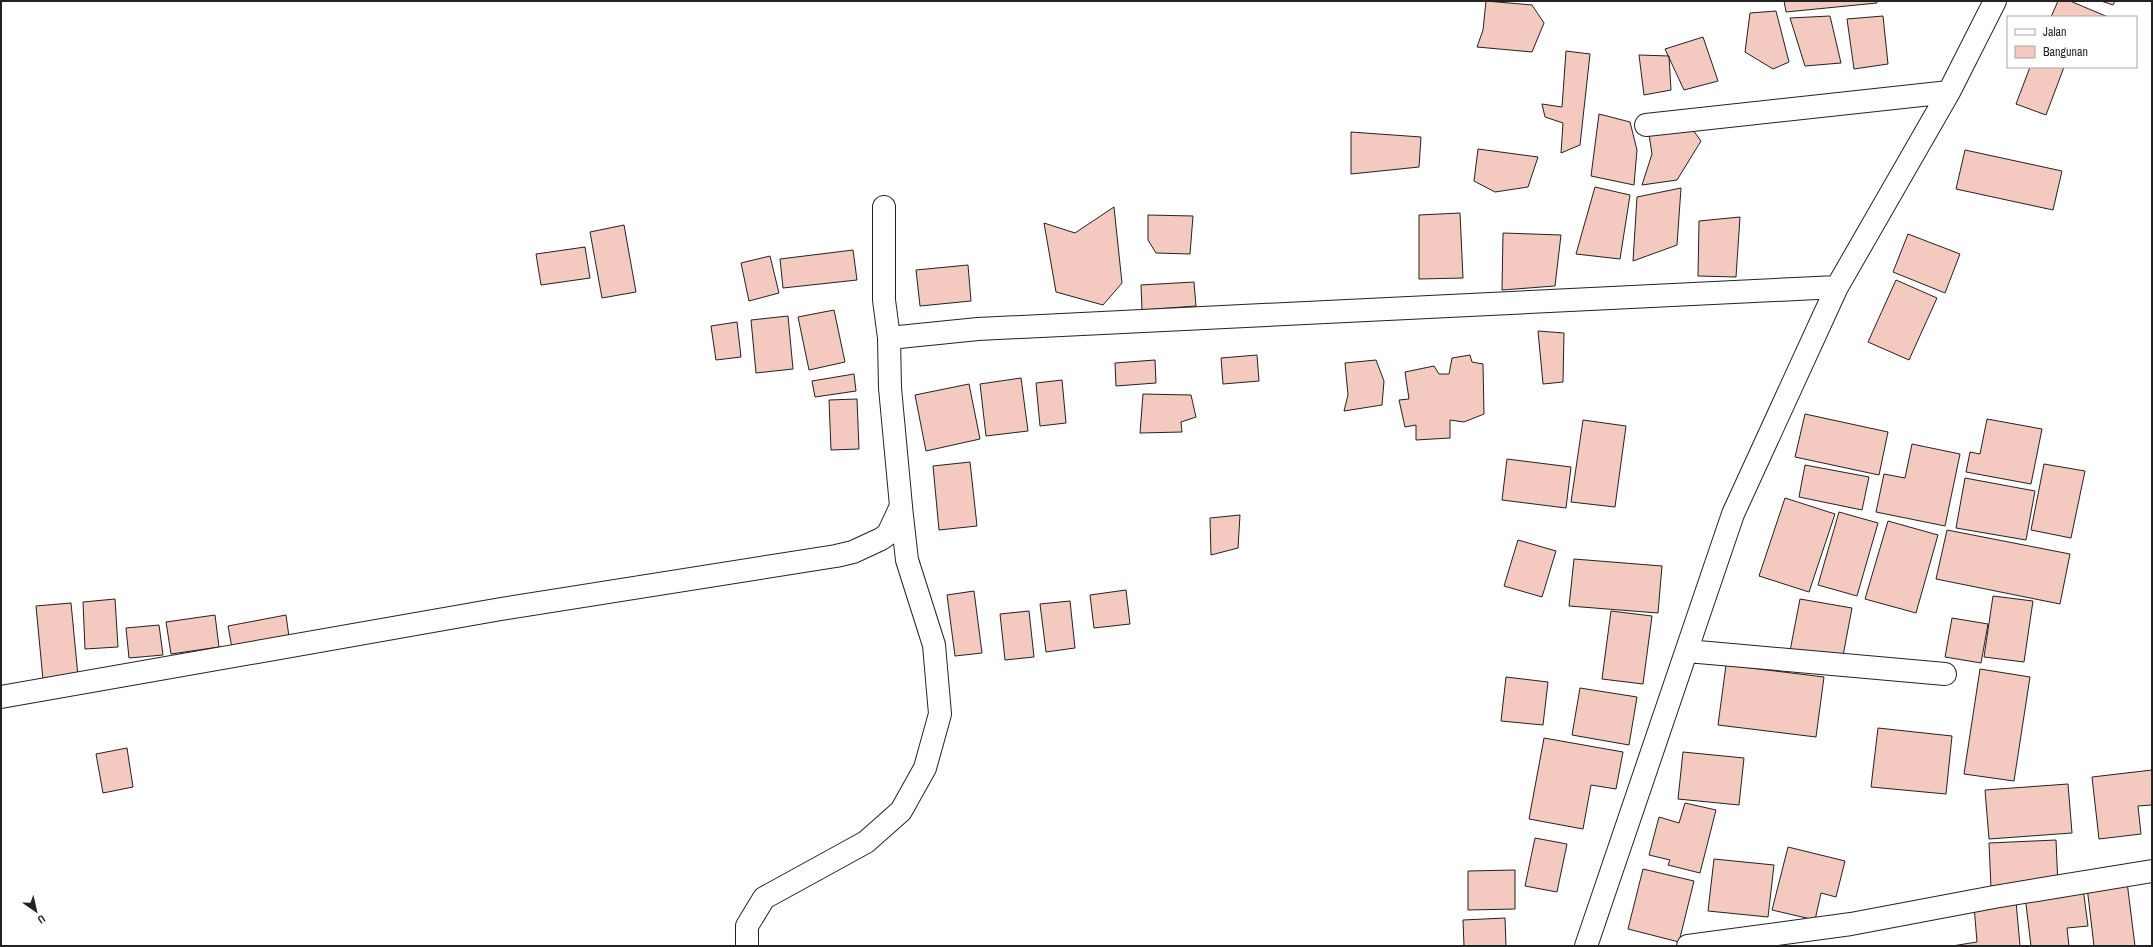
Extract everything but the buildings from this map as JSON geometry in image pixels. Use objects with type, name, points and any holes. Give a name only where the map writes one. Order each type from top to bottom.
[{"type":"street","points":[[1586,946],[1734,514],[1837,287],[1949,92],[1995,1]]},
{"type":"street","points":[[1646,125],[1949,92]]},
{"type":"street","points":[[747,946],[747,926],[764,898],[866,842],[901,811],[925,768],[940,714],[934,645],[907,560],[901,506],[890,388],[889,338],[884,300],[884,207]]},
{"type":"street","points":[[889,338],[978,329],[1837,287]]},
{"type":"street","points":[[1,697],[493,611],[836,556],[853,552],[881,539],[888,534],[901,506]]},
{"type":"street","points":[[1687,651],[1945,674]]},
{"type":"street","points":[[1688,946],[1851,924],[1994,897],[2152,871]]}]
